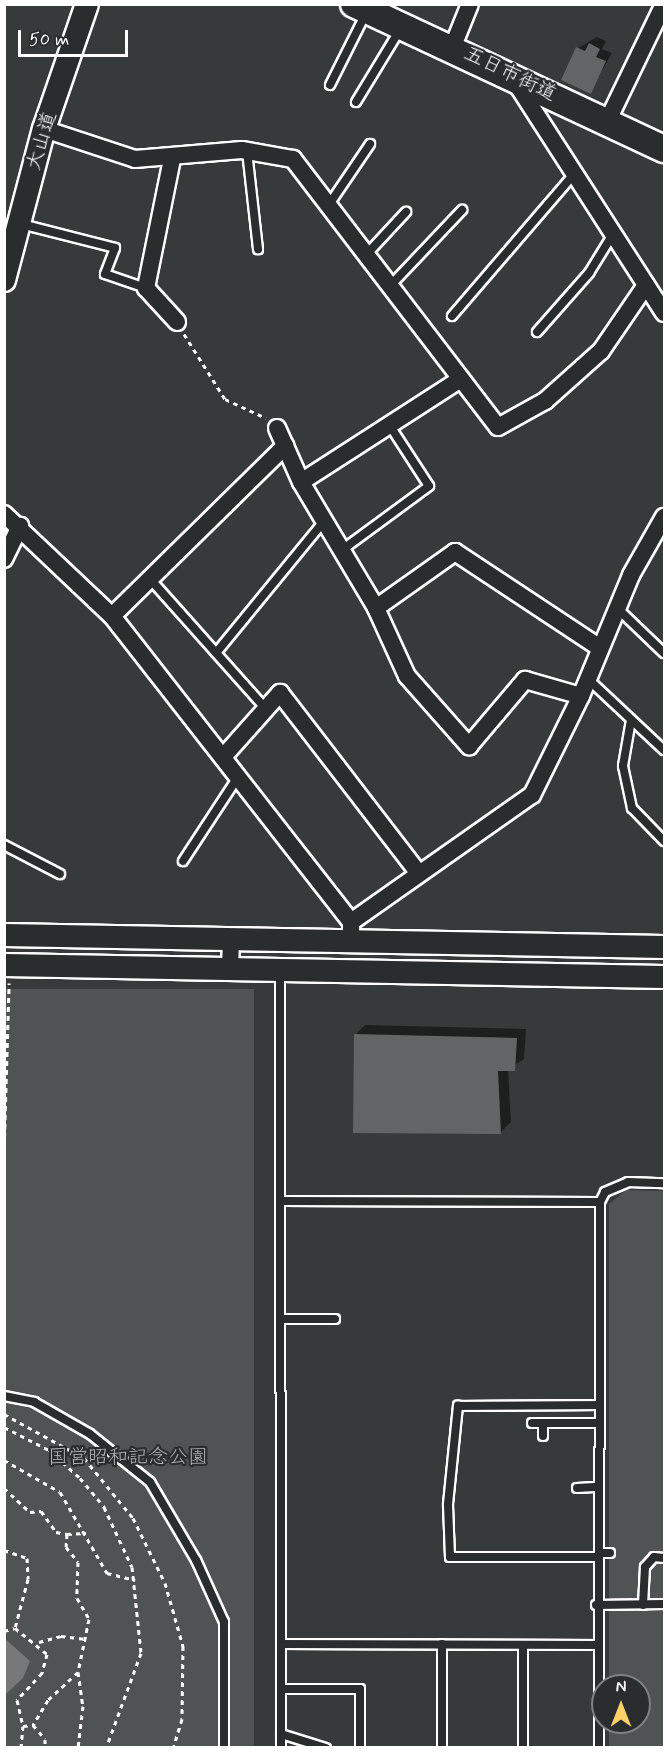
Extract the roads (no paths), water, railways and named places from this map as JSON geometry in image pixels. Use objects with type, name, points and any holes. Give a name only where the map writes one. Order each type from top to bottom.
[{"type":"main road","name":"五日市街道","points":[[360,7],[453,46],[664,148]]},
{"type":"street","name":"大山道","points":[[4,280],[14,217],[87,4]]},
{"type":"street","points":[[453,46],[470,4]]},
{"type":"street","points":[[607,122],[664,4]]},
{"type":"street","points":[[510,74],[664,313]]},
{"type":"street","points":[[44,129],[135,159],[172,159],[248,151],[293,159],[498,427],[545,401],[601,351],[646,285]]},
{"type":"street","points":[[172,159],[146,288],[177,322]]},
{"type":"street","points":[[301,482],[461,379]]},
{"type":"street","points":[[277,428],[301,482],[376,608],[407,676],[469,746],[525,680],[581,696]]},
{"type":"street","points":[[112,616],[285,446]]},
{"type":"street","points":[[4,514],[20,526],[112,616],[238,776],[351,932]]},
{"type":"street","points":[[351,932],[418,872],[532,795],[581,696],[617,608],[664,517]]},
{"type":"street","points":[[4,559],[20,526]]},
{"type":"street","points":[[376,608],[455,552],[600,648]]},
{"type":"street","points":[[223,757],[280,693],[418,872]]},
{"type":"street","points":[[4,935],[231,939],[351,932],[664,947]]},
{"type":"street","points":[[230,968],[231,939]]},
{"type":"street","points":[[7,965],[664,977]]},
{"type":"lane","points":[[330,85],[360,7]]},
{"type":"lane","points":[[356,102],[403,24]]},
{"type":"lane","points":[[328,206],[370,144]]},
{"type":"lane","points":[[248,151],[258,249]]},
{"type":"lane","points":[[452,316],[574,174]]},
{"type":"lane","points":[[390,286],[462,210]]},
{"type":"lane","points":[[366,256],[406,212]]},
{"type":"lane","points":[[14,217],[115,248],[105,274],[146,288]]},
{"type":"lane","points":[[537,332],[588,273],[613,234]]},
{"type":"lane","points":[[342,550],[429,486],[390,426]]},
{"type":"lane","points":[[216,653],[324,521]]},
{"type":"lane","points":[[151,580],[266,709]]},
{"type":"lane","points":[[617,608],[664,653]]},
{"type":"lane","points":[[588,678],[664,750]]},
{"type":"lane","points":[[631,720],[623,766],[632,808],[664,841]]},
{"type":"lane","points":[[183,861],[238,776]]},
{"type":"lane","points":[[4,845],[60,874]]},
{"type":"lane","points":[[280,969],[280,1748]]},
{"type":"lane","points":[[599,1748],[596,1605],[599,1555],[600,1203],[605,1192],[628,1182],[664,1183]]},
{"type":"lane","points":[[281,1201],[600,1203]]},
{"type":"lane","points":[[281,1319],[335,1319]]},
{"type":"lane","points":[[4,1396],[34,1402],[90,1434],[150,1482],[196,1560],[224,1622],[224,1748]]},
{"type":"lane","points":[[599,1405],[458,1406],[448,1504],[450,1557],[610,1553]]},
{"type":"lane","points":[[532,1423],[599,1423]]},
{"type":"lane","points":[[543,1423],[543,1436]]},
{"type":"lane","points":[[577,1488],[599,1487]]},
{"type":"lane","points":[[643,1605],[645,1567],[654,1557],[664,1557]]},
{"type":"lane","points":[[596,1605],[664,1604]]},
{"type":"lane","points":[[281,1644],[597,1645]]},
{"type":"lane","points":[[442,1644],[442,1748]]},
{"type":"lane","points":[[523,1645],[523,1748]]},
{"type":"lane","points":[[281,1689],[360,1689],[360,1748]]},
{"type":"lane","points":[[281,1734],[326,1748]]},
{"type":"park label","name":"国営昭和記念公園","points":[[128,1457]]}]
